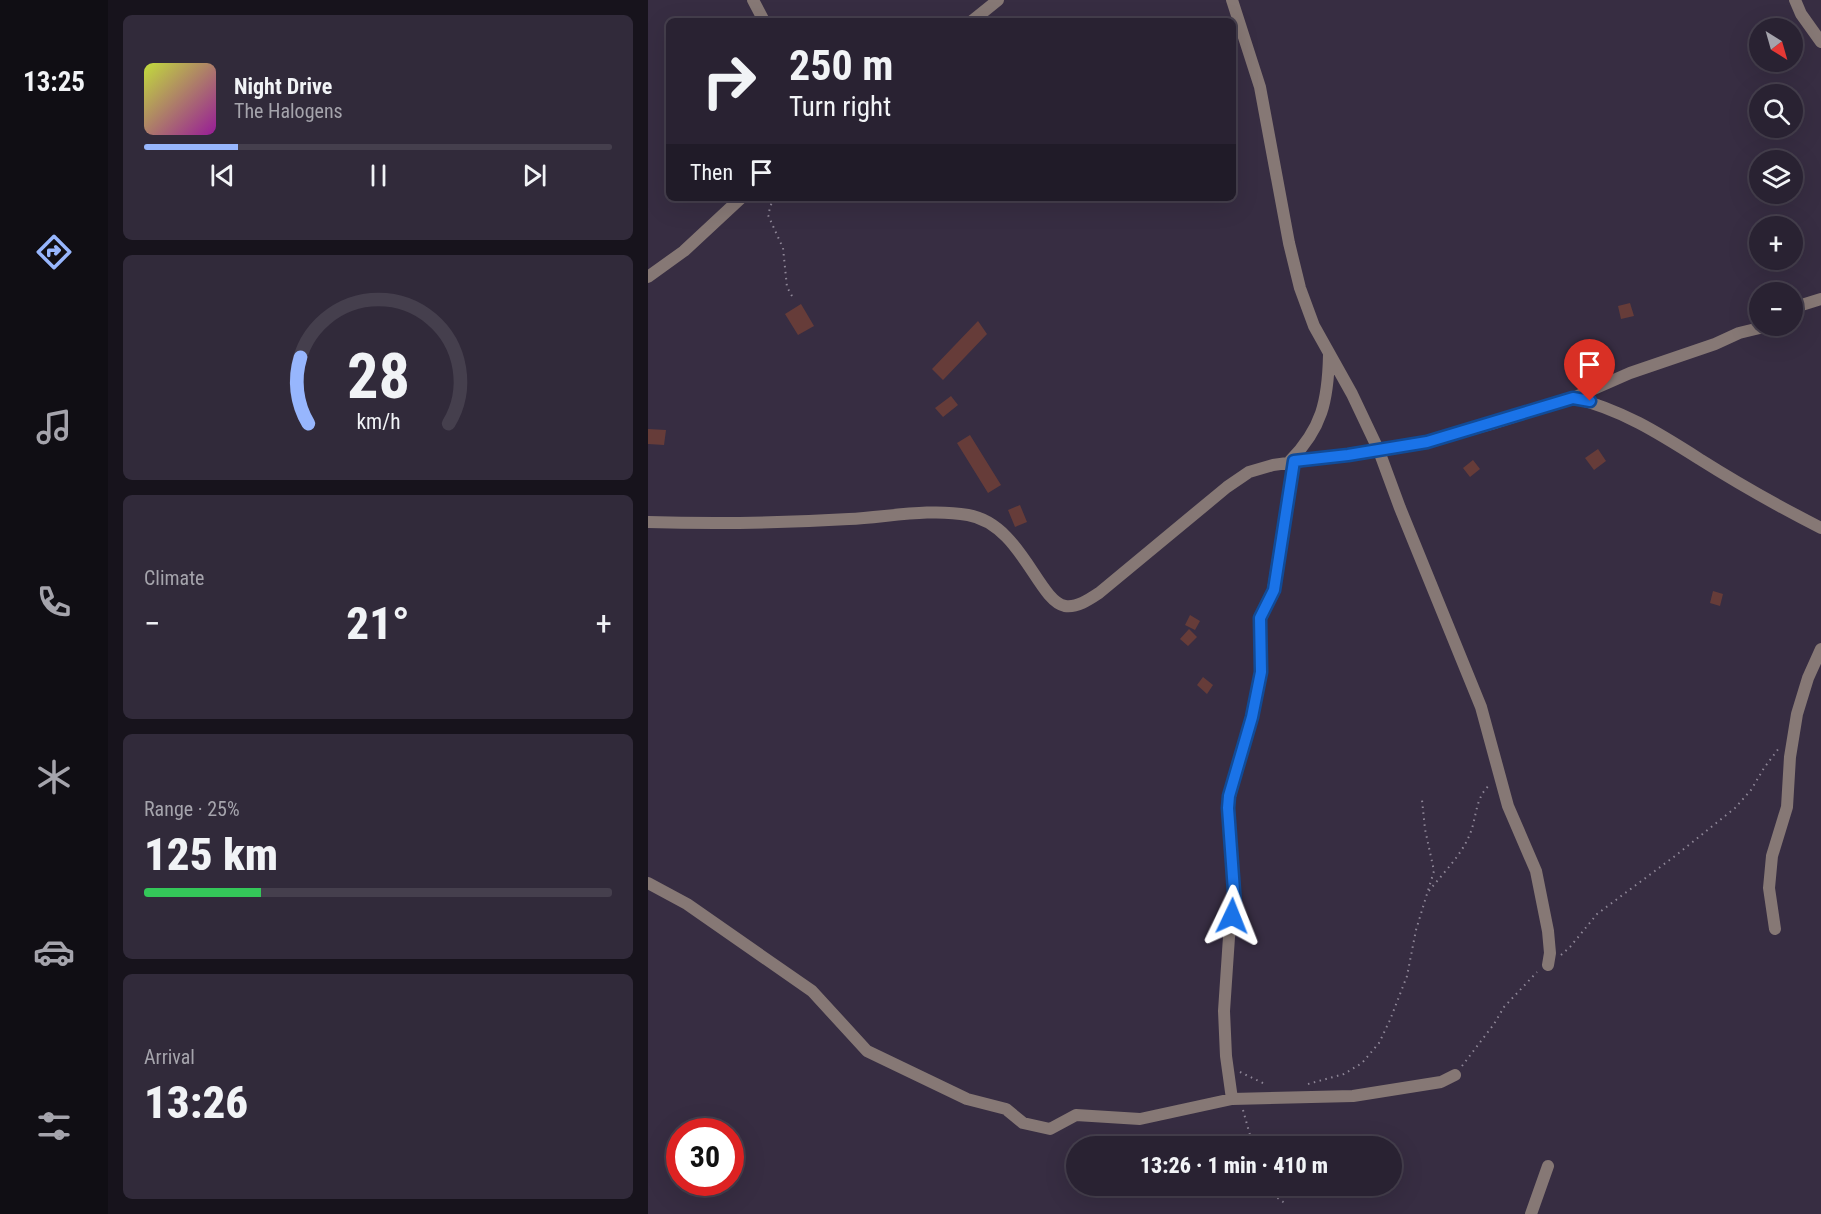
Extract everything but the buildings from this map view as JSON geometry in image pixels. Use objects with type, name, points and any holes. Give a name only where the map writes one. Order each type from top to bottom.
[{"type":"street","points":[[753,0],[762,18]]},
{"type":"street","points":[[976,18],[998,0]]},
{"type":"street","points":[[1232,0],[1260,87],[1294,266],[1307,309],[1379,451],[1481,708],[1511,816],[1536,872],[1548,931],[1550,953],[1548,965]]},
{"type":"street","points":[[1795,0],[1806,22],[1821,42]]},
{"type":"street","points":[[648,278],[684,251],[738,201]]},
{"type":"street","points":[[1803,305],[1821,299]]},
{"type":"street","points":[[648,522],[767,523],[929,513],[968,514],[985,519],[1003,532],[1023,556],[1045,589],[1053,598],[1066,606],[1087,601],[1099,593],[1192,514],[1234,482],[1260,468],[1292,461],[1379,451],[1427,442],[1573,398],[1630,373],[1749,331]]},
{"type":"street","points":[[1236,1099],[1228,1070],[1224,1011],[1235,905],[1229,796],[1252,717],[1261,672],[1260,618],[1274,590],[1292,461],[1313,435],[1318,423],[1327,388],[1329,354]]},
{"type":"street","points":[[1573,398],[1609,408],[1656,431],[1701,460],[1821,528]]},
{"type":"street","points":[[1775,929],[1769,888],[1772,856],[1787,807],[1794,733],[1801,697],[1821,649]]},
{"type":"street","points":[[648,883],[687,904],[812,991],[867,1052],[967,1099],[1006,1109],[1023,1123],[1050,1129],[1076,1115],[1140,1119],[1236,1099],[1353,1096],[1441,1082],[1455,1075]]},
{"type":"street","points":[[1531,1214],[1548,1166]]},
{"type":"path","points":[[772,201],[768,215],[783,248],[787,287],[792,296]]},
{"type":"path","points":[[1455,1075],[1494,1024],[1504,1007],[1532,976],[1570,947],[1597,914],[1735,808],[1751,790],[1774,754],[1794,733]]},
{"type":"path","points":[[1427,893],[1458,855],[1470,834],[1483,790],[1501,778]]},
{"type":"path","points":[[1307,1084],[1344,1074],[1362,1063],[1379,1043],[1390,1020],[1407,976],[1416,930],[1434,871],[1425,829],[1422,800]]},
{"type":"path","points":[[1228,1070],[1243,1073],[1271,1088]]},
{"type":"path","points":[[1236,1099],[1249,1136]]},
{"type":"path","points":[[1275,1196],[1286,1204]]},
{"type":"route","points":[[1232,916],[1235,905],[1229,796],[1252,717],[1261,672],[1260,618],[1274,590],[1294,461],[1427,442],[1573,398],[1590,401]]}]
